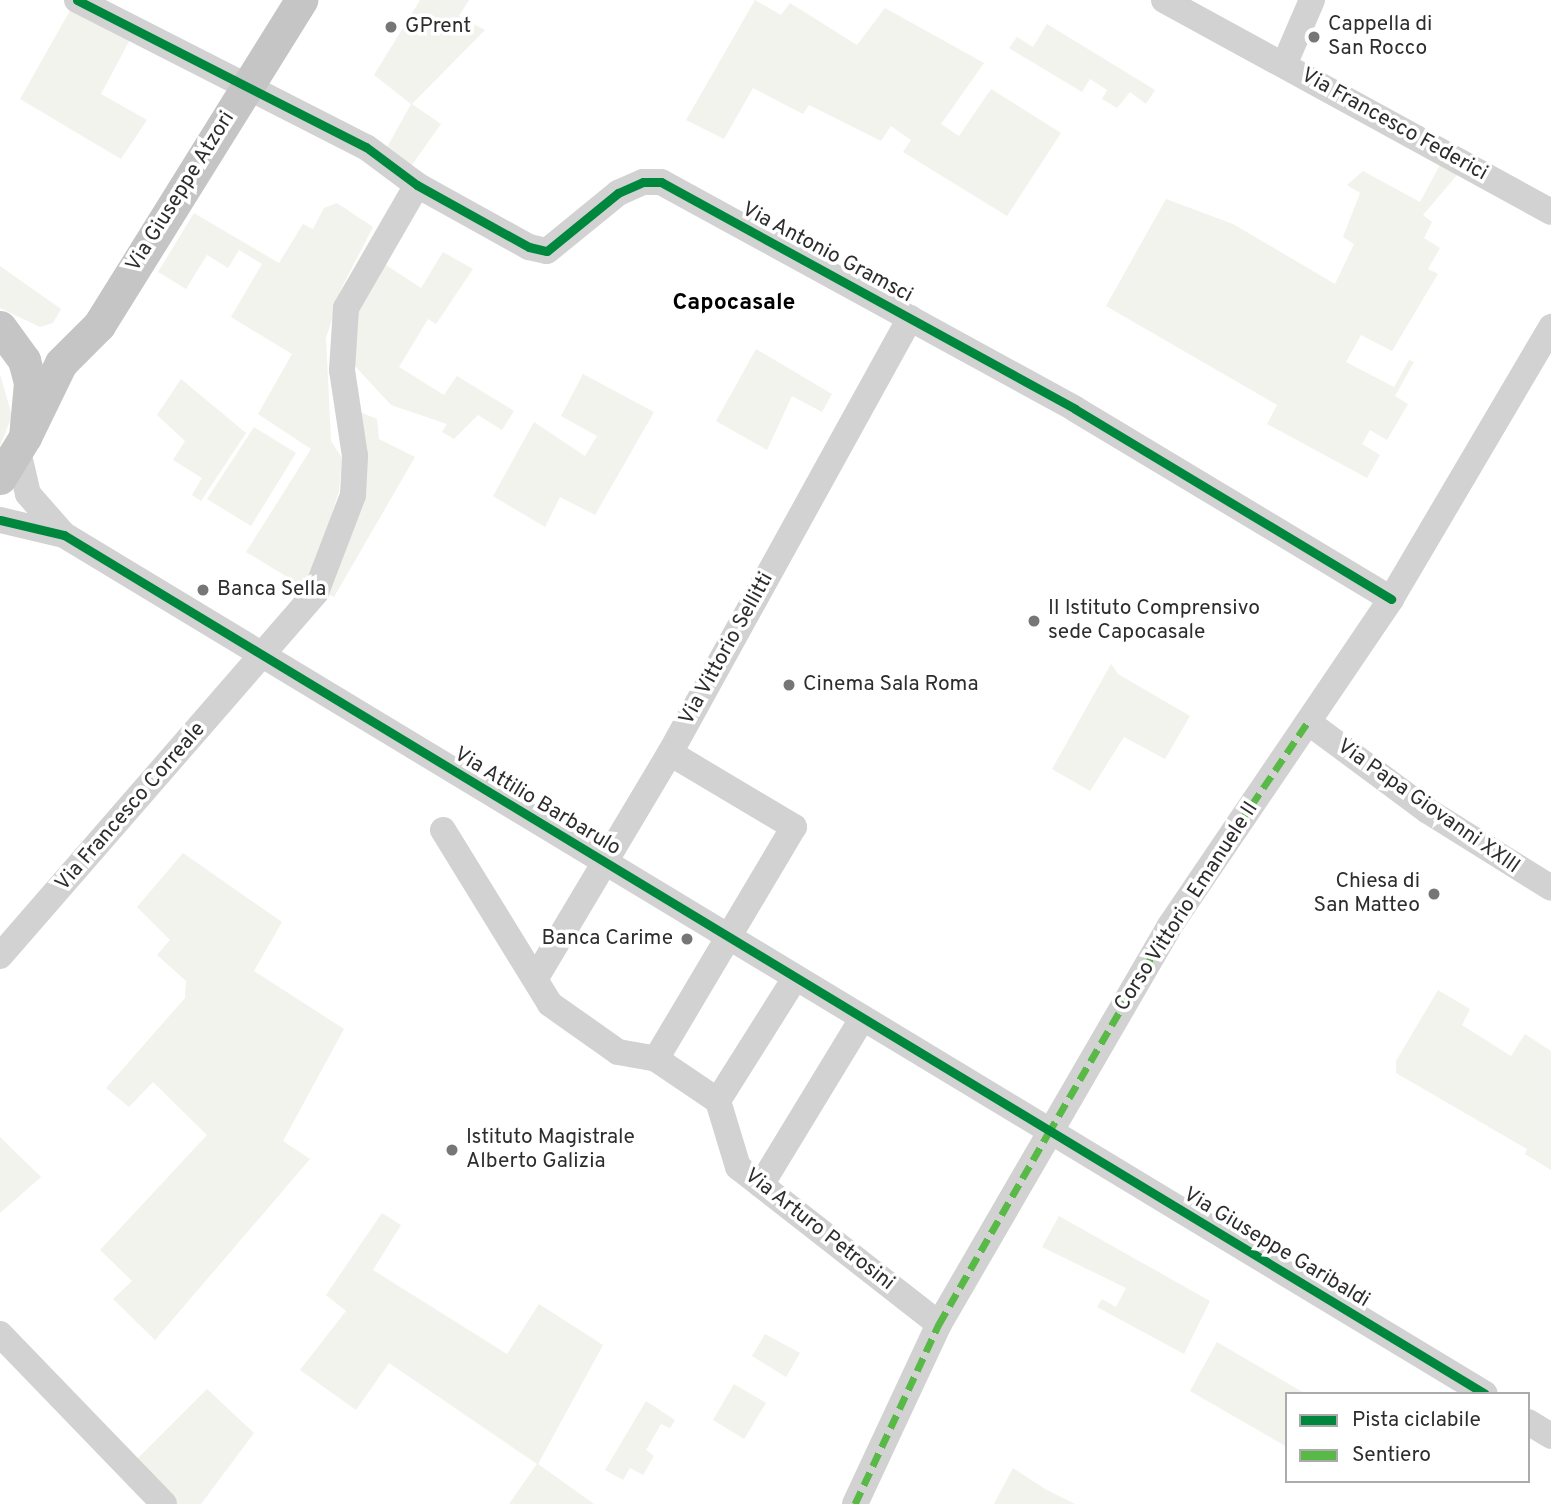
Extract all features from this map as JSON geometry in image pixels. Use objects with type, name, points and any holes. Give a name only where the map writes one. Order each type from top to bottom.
[{"type":"main road","name":"Via Giuseppe Atzori","points":[[14,455],[77,342],[99,325],[301,0]]},
{"type":"main road","points":[[0,326],[44,342],[77,342]]},
{"type":"main road","points":[[0,326],[24,360],[30,383],[14,455]]},
{"type":"street","name":"Via Antonio Gramsci","points":[[77,0],[366,147],[417,185],[547,251],[618,193],[643,182],[661,182],[1075,409],[1391,599]]},
{"type":"street","name":"Via Francesco Federici","points":[[1164,0],[1551,212]]},
{"type":"street","points":[[1284,65],[1312,0]]},
{"type":"street","name":"Via Francesco Correale","points":[[0,956],[312,599],[344,528],[355,456],[342,370],[346,308],[417,185]]},
{"type":"street","name":"Via Vittorio Sellitti","points":[[537,976],[670,753],[910,318]]},
{"type":"street","name":"Corso Vittorio Emanuele II","points":[[855,1504],[939,1324],[1169,927],[1391,599],[1551,327]]},
{"type":"street","name":"Via Attilio Barbarulo","points":[[14,455],[28,494],[64,535],[261,659],[606,863],[1048,1134]]},
{"type":"street","name":"Via Attilio Barbarulo","points":[[0,520],[64,535]]},
{"type":"street","name":"Via Papa Giovanni XXIII","points":[[1308,722],[1428,811],[1551,888]]},
{"type":"street","points":[[656,1059],[794,827],[670,753]]},
{"type":"street","name":"Via Arturo Petrosini","points":[[443,830],[537,976],[550,1004],[618,1052],[656,1059],[718,1101],[738,1167],[939,1324]]},
{"type":"street","points":[[722,1094],[795,978]]},
{"type":"street","points":[[761,1185],[862,1019]]},
{"type":"street","name":"Via Giuseppe Garibaldi","points":[[1048,1134],[1482,1392]]},
{"type":"street","points":[[0,1334],[164,1504]]},
{"type":"street","points":[[1530,1423],[1551,1436]]},
{"type":"shaded area","points":[[76,0],[135,30],[101,94],[147,120],[121,159],[20,99]]},
{"type":"shaded area","points":[[420,0],[469,0],[459,16],[485,30],[412,104],[441,124],[409,169],[385,151],[411,104],[374,75]]},
{"type":"shaded area","points":[[755,0],[781,15],[790,3],[857,45],[885,8],[984,63],[941,124],[959,136],[991,89],[1061,133],[1007,216],[903,152],[911,140],[891,126],[881,141],[809,105],[803,114],[753,88],[724,139],[686,120]]},
{"type":"shaded area","points":[[1047,24],[1155,90],[1146,104],[1130,92],[1117,108],[1102,99],[1107,90],[1090,79],[1082,92],[1009,48],[1017,37],[1033,47]]},
{"type":"shaded area","points":[[1440,165],[1457,175],[1423,215],[1432,222],[1424,238],[1440,248],[1428,269],[1438,274],[1392,351],[1361,335],[1346,362],[1394,387],[1409,360],[1414,362],[1395,396],[1408,404],[1387,440],[1370,430],[1362,444],[1380,455],[1367,478],[1267,424],[1277,405],[1106,306],[1166,199],[1233,224],[1335,284],[1354,244],[1343,237],[1360,193],[1347,185],[1363,171],[1420,202]]},
{"type":"shaded area","points":[[337,203],[373,227],[342,287],[326,338],[331,441],[342,458],[339,491],[318,559],[302,586],[246,552],[311,449],[258,414],[292,354],[231,317],[262,264],[239,250],[228,268],[207,255],[186,289],[158,272],[194,213],[279,263],[303,224],[313,229],[324,208]]},
{"type":"shaded area","points":[[443,252],[473,269],[436,324],[428,319],[399,367],[444,395],[457,376],[514,411],[502,430],[478,415],[454,439],[442,432],[447,424],[391,405],[355,366],[355,313],[383,263],[421,288]]},
{"type":"shaded area","points":[[0,266],[61,309],[53,323],[40,327],[0,308]]},
{"type":"shaded area","points":[[756,349],[832,394],[822,412],[792,396],[767,450],[716,421]]},
{"type":"shaded area","points":[[0,374],[12,416],[0,446]]},
{"type":"shaded area","points":[[583,374],[654,412],[595,515],[560,497],[545,527],[493,496],[534,422],[585,456],[597,436],[561,416]]},
{"type":"shaded area","points":[[181,379],[246,433],[201,501],[192,495],[202,478],[173,460],[185,441],[157,415]]},
{"type":"shaded area","points":[[348,407],[377,419],[379,439],[415,457],[334,597],[318,589],[344,528]]},
{"type":"shaded area","points":[[254,427],[296,453],[251,526],[207,499]]},
{"type":"shaded area","points":[[1111,664],[1118,674],[1190,716],[1165,759],[1124,737],[1090,791],[1052,769]]},
{"type":"shaded area","points":[[183,853],[282,922],[254,971],[344,1029],[283,1141],[310,1159],[155,1340],[113,1299],[132,1281],[100,1250],[207,1135],[153,1082],[129,1107],[106,1088],[185,998],[186,981],[157,955],[170,940],[137,907]]},
{"type":"shaded area","points":[[1438,990],[1470,1009],[1462,1025],[1511,1056],[1525,1034],[1551,1051],[1551,1170],[1525,1154],[1527,1149],[1396,1073],[1396,1061]]},
{"type":"shaded area","points":[[0,1137],[41,1177],[0,1213]]},
{"type":"shaded area","points":[[382,1213],[401,1225],[373,1270],[507,1354],[539,1304],[603,1345],[538,1464],[594,1504],[509,1504],[537,1464],[389,1363],[356,1410],[300,1370],[346,1311],[326,1295]]},
{"type":"shaded area","points":[[1059,1216],[1210,1301],[1184,1354],[1097,1307],[1102,1299],[1116,1307],[1126,1288],[1042,1247]]},
{"type":"shaded area","points":[[765,1334],[800,1353],[786,1377],[752,1356]]},
{"type":"shaded area","points":[[1217,1342],[1303,1392],[1285,1392],[1285,1446],[1190,1391]]},
{"type":"shaded area","points":[[734,1384],[766,1403],[744,1439],[713,1420]]},
{"type":"shaded area","points":[[207,1389],[254,1433],[201,1504],[176,1504],[134,1462]]},
{"type":"shaded area","points":[[646,1401],[675,1420],[670,1428],[661,1424],[646,1450],[654,1456],[643,1475],[630,1468],[623,1480],[605,1470]]},
{"type":"shaded area","points":[[1013,1468],[1045,1489],[1075,1504],[994,1504]]},
{"type":"marked path","points":[[855,1504],[939,1324],[1048,1134],[1169,927],[1308,722]]},
{"type":"cycle path","points":[[77,0],[366,147],[417,185],[529,247],[547,251],[618,193],[643,182],[661,182],[1075,409],[1391,599]]},
{"type":"cycle path","points":[[0,520],[64,535],[1482,1392]]},
{"type":"place","name":"GPrent","points":[[391,27]]},
{"type":"place","name":"Cappella di San Rocco","points":[[1314,37]]},
{"type":"place","name":"Banca Sella","points":[[203,590]]},
{"type":"place","name":"II Istituto Comprensivo sede Capocasale","points":[[1034,621]]},
{"type":"place","name":"Cinema Sala Roma","points":[[789,685]]},
{"type":"place","name":"Chiesa di San Matteo","points":[[1434,894]]},
{"type":"place","name":"Banca Carime","points":[[687,939]]},
{"type":"place","name":"Istituto Magistrale Alberto Galizia","points":[[452,1150]]},
{"type":"district","name":"Capocasale","points":[[734,304]]}]
